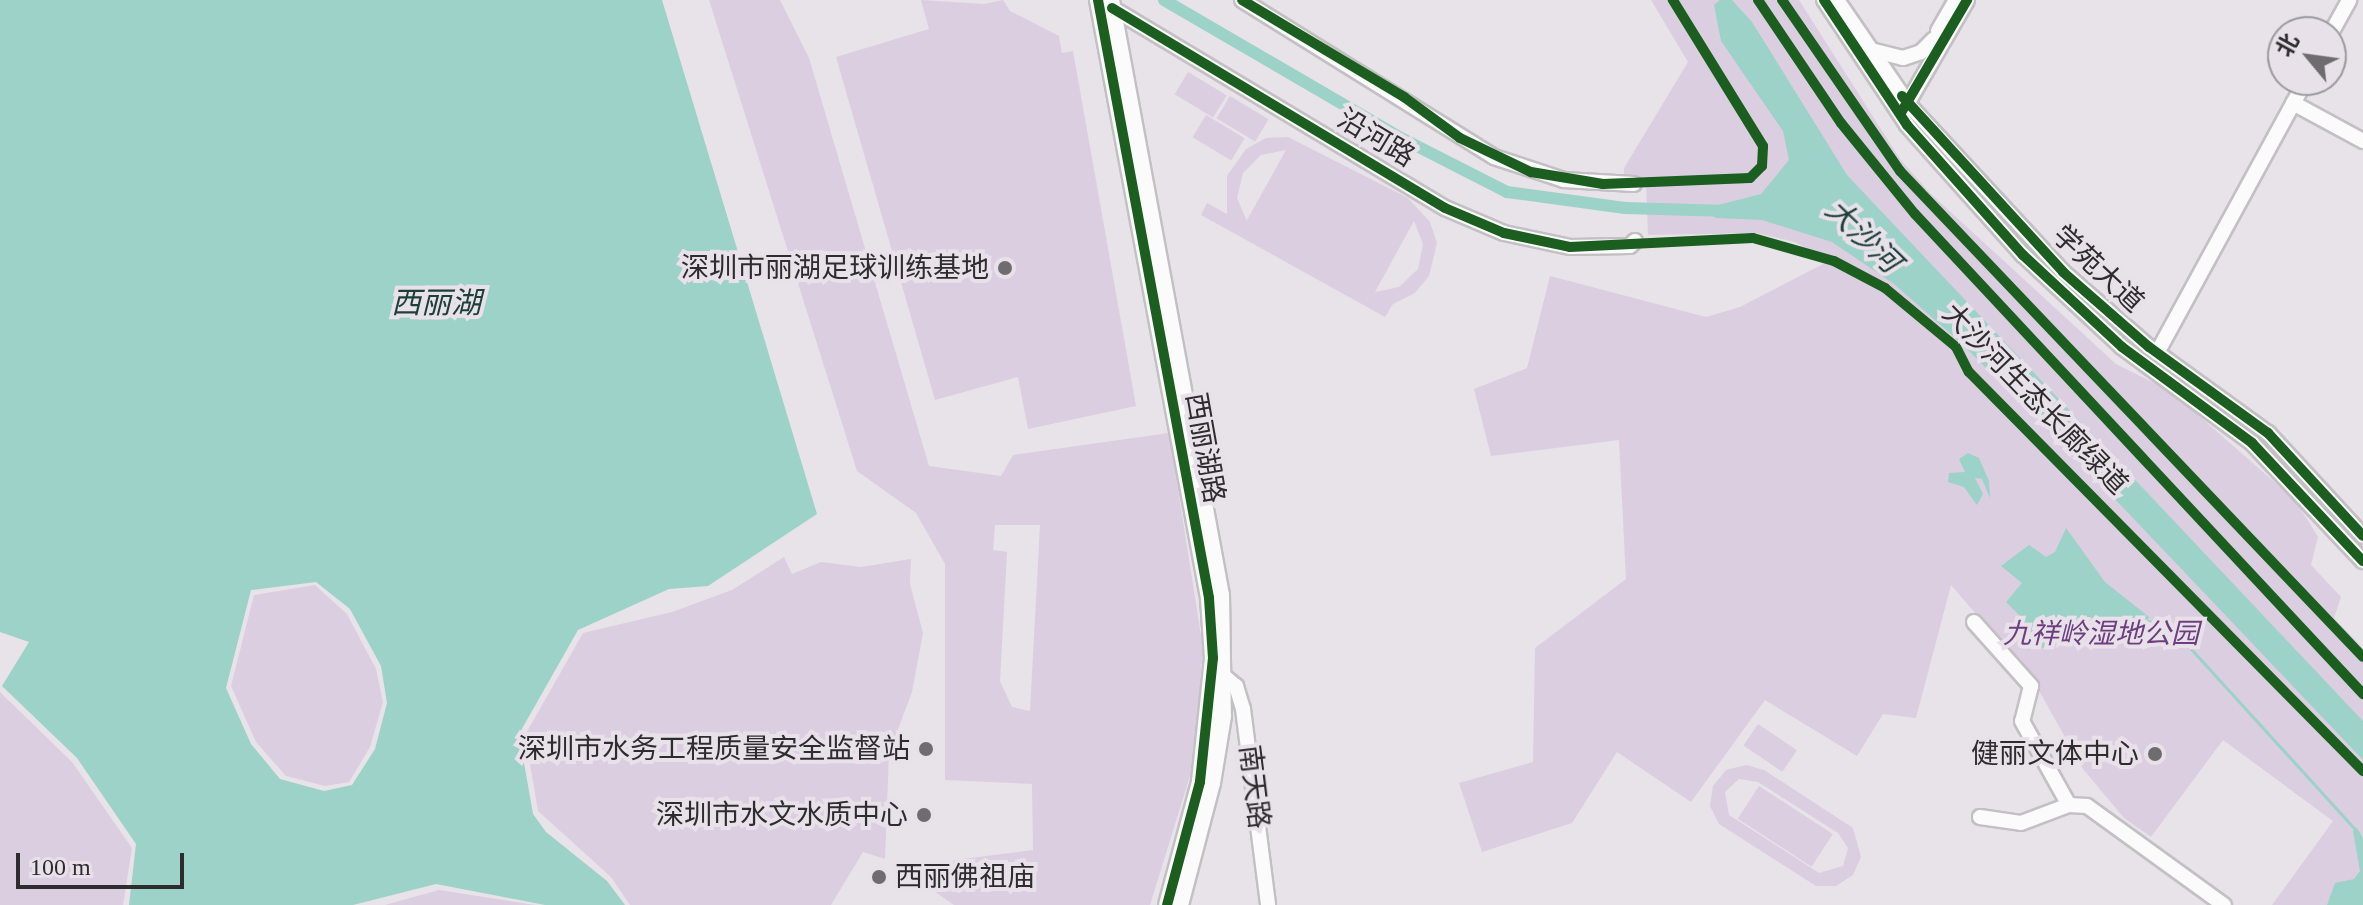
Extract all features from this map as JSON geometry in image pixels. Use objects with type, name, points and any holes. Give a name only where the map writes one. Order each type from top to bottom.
[{"type":"main road","name":"西丽湖路","points":[[1107,3],[1221,595],[1224,676],[1212,783],[1180,905]]},
{"type":"main road","name":"西丽湖路","points":[[1107,3],[1211,628],[1209,730],[1167,905]]},
{"type":"street","name":"沿河路","points":[[1242,0],[1494,157],[1564,180],[1634,184]]},
{"type":"street","name":"学苑大道","points":[[1824,0],[1903,105],[2061,293],[2131,354],[2252,443],[2363,561]]},
{"type":"street","name":"学苑大道","points":[[1837,0],[1903,105],[2063,272],[2157,353],[2268,433],[2363,536]]},
{"type":"street","points":[[1903,105],[1956,0]]},
{"type":"street","points":[[1903,105],[1967,0]]},
{"type":"street","name":"沿河路","points":[[1107,3],[1445,208],[1504,233],[1570,247],[1630,246],[1635,241]]},
{"type":"street","points":[[1871,50],[1903,58],[1921,52],[1934,39]]},
{"type":"street","points":[[2157,353],[2297,96]]},
{"type":"street","points":[[2293,103],[2363,141]]},
{"type":"street","points":[[1974,622],[2031,686],[2022,721],[2069,805]]},
{"type":"street","name":"南天路","points":[[1224,676],[1236,686],[1243,709],[1268,905]]},
{"type":"street","points":[[1980,817],[2021,823],[2069,805],[2094,809],[2224,905]]},
{"type":"green space","points":[[709,0],[780,0],[809,58],[929,466],[1001,476],[1013,455],[1169,433],[1203,648],[1194,763],[1150,905],[954,905],[899,867],[1033,850],[1032,784],[945,780],[945,564],[916,513],[857,471]],"holes":[[[995,525],[1040,525],[1030,711],[1012,707],[1000,681],[1007,552],[993,550]]]},
{"type":"green space","name":"深圳市丽湖足球训练基地","points":[[921,0],[984,4],[1003,0],[1010,11],[1059,36],[1062,53],[1073,51],[1136,406],[1028,429],[1018,377],[935,400],[836,57],[929,29]]},
{"type":"green space","name":"九祥岭湿地公园","points":[[1651,0],[1799,0],[1900,159],[1930,193],[2116,364],[2158,385],[2198,415],[2296,501],[2318,537],[2311,565],[2341,597],[2334,618],[2363,648],[2363,905],[2272,905],[2333,821],[2223,740],[2151,837],[2124,818],[2083,769],[2033,680],[1951,585],[1916,718],[1883,714],[1857,756],[1765,700],[1691,802],[1617,752],[1572,823],[1482,852],[1459,783],[1533,762],[1535,648],[1626,579],[1619,440],[1491,456],[1474,389],[1527,368],[1550,276],[1706,317],[1740,307],[1829,261],[1795,242],[1756,233],[1648,235],[1646,180],[1624,177],[1624,168],[1688,62]]},
{"type":"green space","points":[[1188,72],[1227,95],[1213,117],[1175,94]]},
{"type":"green space","points":[[1230,96],[1269,119],[1255,141],[1217,118]]},
{"type":"green space","points":[[1206,115],[1245,138],[1231,160],[1193,137]]},
{"type":"green space","points":[[1288,137],[1408,198],[1430,222],[1437,243],[1429,276],[1415,293],[1393,304],[1385,317],[1201,215],[1207,203],[1227,214],[1227,176],[1246,149],[1266,138]],"holes":[[[1286,150],[1247,220],[1247,221],[1237,198],[1243,173],[1261,155]],[[1414,221],[1423,244],[1418,269],[1399,287],[1375,292]]]},
{"type":"green space","points":[[784,557],[792,574],[821,562],[861,567],[911,559],[910,584],[923,633],[912,692],[889,753],[885,859],[863,852],[831,905],[630,905],[611,877],[538,811],[525,735],[583,633],[672,612],[732,590]]},
{"type":"green space","points":[[315,585],[347,614],[376,669],[383,702],[370,747],[349,782],[325,786],[286,776],[256,742],[231,686],[254,595]]},
{"type":"green space","points":[[0,692],[72,762],[132,848],[123,905],[0,905]]},
{"type":"green space","points":[[1758,724],[1797,750],[1782,772],[1743,746]]},
{"type":"green space","points":[[1746,765],[1764,770],[1853,828],[1861,857],[1853,875],[1836,886],[1816,886],[1719,824],[1710,806],[1713,786],[1726,770]],"holes":[[[1739,779],[1758,782],[1838,833],[1848,848],[1843,866],[1819,873],[1729,815],[1725,792]]]},
{"type":"green space","points":[[1759,786],[1833,834],[1812,867],[1738,819]]},
{"type":"green space","points":[[439,890],[535,905],[385,905]]},
{"type":"water","name":"西丽湖","points":[[0,0],[662,0],[817,514],[708,586],[669,589],[578,630],[519,734],[533,814],[546,832],[607,881],[625,905],[545,905],[436,884],[353,905],[129,905],[136,844],[77,758],[2,686],[29,642],[0,632]],"holes":[[[316,582],[350,609],[381,666],[387,703],[375,749],[352,785],[324,791],[280,779],[251,744],[226,688],[251,590]]]},
{"type":"water","name":"大沙河","points":[[1720,0],[1732,0],[1752,22],[1847,175],[2363,721],[2363,760],[2073,455],[1960,342],[1894,284],[1832,242],[1762,220],[1715,218],[1714,206],[1761,194],[1789,160],[1783,131],[1721,41],[1714,5]]},
{"type":"water","points":[[1968,453],[1979,458],[1989,481],[1990,498],[1982,479],[1975,478],[1983,494],[1977,505],[1964,487],[1948,482],[1949,473],[1965,472],[1959,459]]},
{"type":"water","points":[[2066,528],[2105,582],[2149,617],[2143,629],[2130,632],[2088,617],[2047,649],[2029,644],[2021,633],[2024,620],[2006,602],[2022,583],[2001,566],[2029,545],[2046,557],[2055,552]]},
{"type":"water","points":[[2357,828],[2363,838],[2363,905],[2327,905],[2335,883],[2354,879],[2360,871],[2353,831]]},
{"type":"waterway","points":[[1164,0],[1403,139],[1507,192],[1625,208],[1729,211]]},
{"type":"waterway","points":[[2147,621],[2172,628],[2355,829]]},
{"type":"cycle path","points":[[1098,0],[1209,598],[1213,658],[1200,782],[1167,905]]},
{"type":"cycle path","points":[[1242,0],[1404,97],[1460,138],[1531,172],[1603,184],[1750,178],[1762,166],[1763,146],[1673,0]]},
{"type":"cycle path","points":[[1758,0],[1841,123],[1915,214],[2363,694]]},
{"type":"cycle path","points":[[1782,0],[1900,171],[2363,657]]},
{"type":"cycle path","points":[[1824,0],[1907,125],[2023,255],[2122,347],[2252,443],[2363,561]]},
{"type":"cycle path","points":[[1902,111],[1967,0]]},
{"type":"cycle path","name":"大沙河生态长廊绿道","points":[[1112,8],[1445,208],[1504,233],[1570,247],[1753,238],[1834,261],[1885,288],[1956,347],[1969,372],[2363,771]]},
{"type":"cycle path","points":[[1902,96],[2063,272],[2149,347],[2268,433],[2363,536]]},
{"type":"place","name":"深圳市丽湖足球训练基地","points":[[1005,268]]},
{"type":"place","name":"深圳市水务工程质量安全监督站","points":[[926,749]]},
{"type":"place","name":"健丽文体中心","points":[[2155,754]]},
{"type":"place","name":"深圳市水文水质中心","points":[[924,815]]},
{"type":"place","name":"西丽佛祖庙","points":[[879,877]]}]
